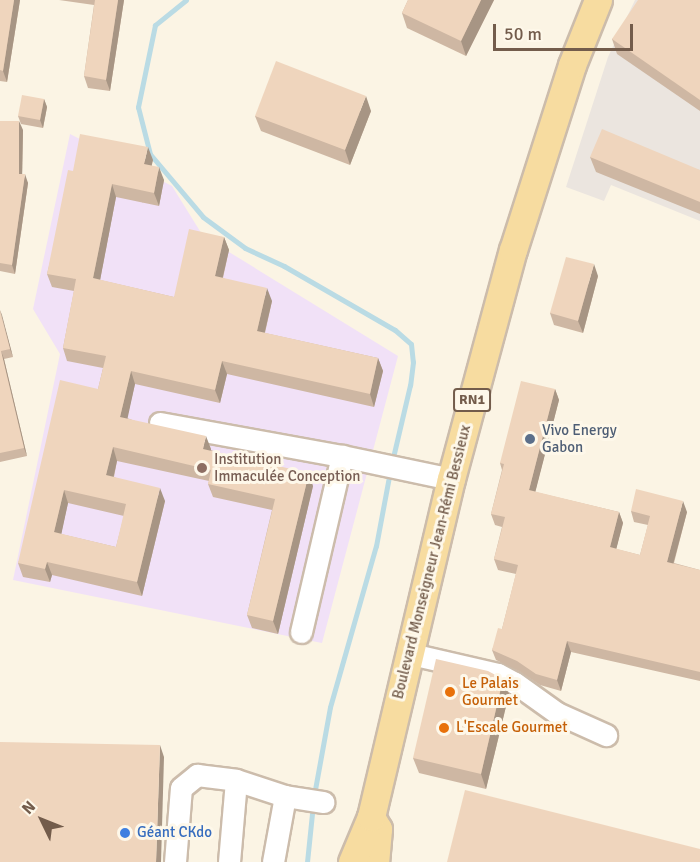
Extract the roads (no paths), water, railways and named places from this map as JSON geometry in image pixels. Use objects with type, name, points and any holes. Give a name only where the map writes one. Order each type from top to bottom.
[{"type":"main road","name":"Boulevard Monseigneur Jean-Rémi Bessieux","points":[[352,862],[371,817],[451,479],[513,250],[572,65],[598,0]]},
{"type":"main road","name":"Boulevard Monseigneur Jean-Rémi Bessieux","points":[[371,817],[378,829],[375,862]]},
{"type":"lane","points":[[160,423],[342,456],[451,479]]},
{"type":"lane","points":[[301,632],[342,456]]},
{"type":"lane","points":[[411,654],[498,674],[515,683],[557,713],[606,735]]},
{"type":"lane","points":[[175,862],[181,788],[197,775],[236,780],[294,798],[324,802]]},
{"type":"lane","points":[[229,862],[236,780]]},
{"type":"lane","points":[[273,862],[294,798]]},
{"type":"waterway","points":[[186,0],[155,25],[138,107],[150,154],[203,217],[245,248],[284,266],[395,330],[411,344],[413,362],[410,385],[392,462]]},
{"type":"waterway","points":[[314,795],[330,707],[376,546],[390,471]]},
{"type":"waterway","points":[[307,862],[313,804]]},
{"type":"place","name":"Vivo Energy Gabon","points":[[530,439]]},
{"type":"place","name":"Institution Immaculée Conception","points":[[202,468]]},
{"type":"place","name":"Le Palais Gourmet","points":[[450,692]]},
{"type":"place","name":"L'Escale Gourmet","points":[[444,728]]},
{"type":"place","name":"Géant CKdo","points":[[125,833]]}]
